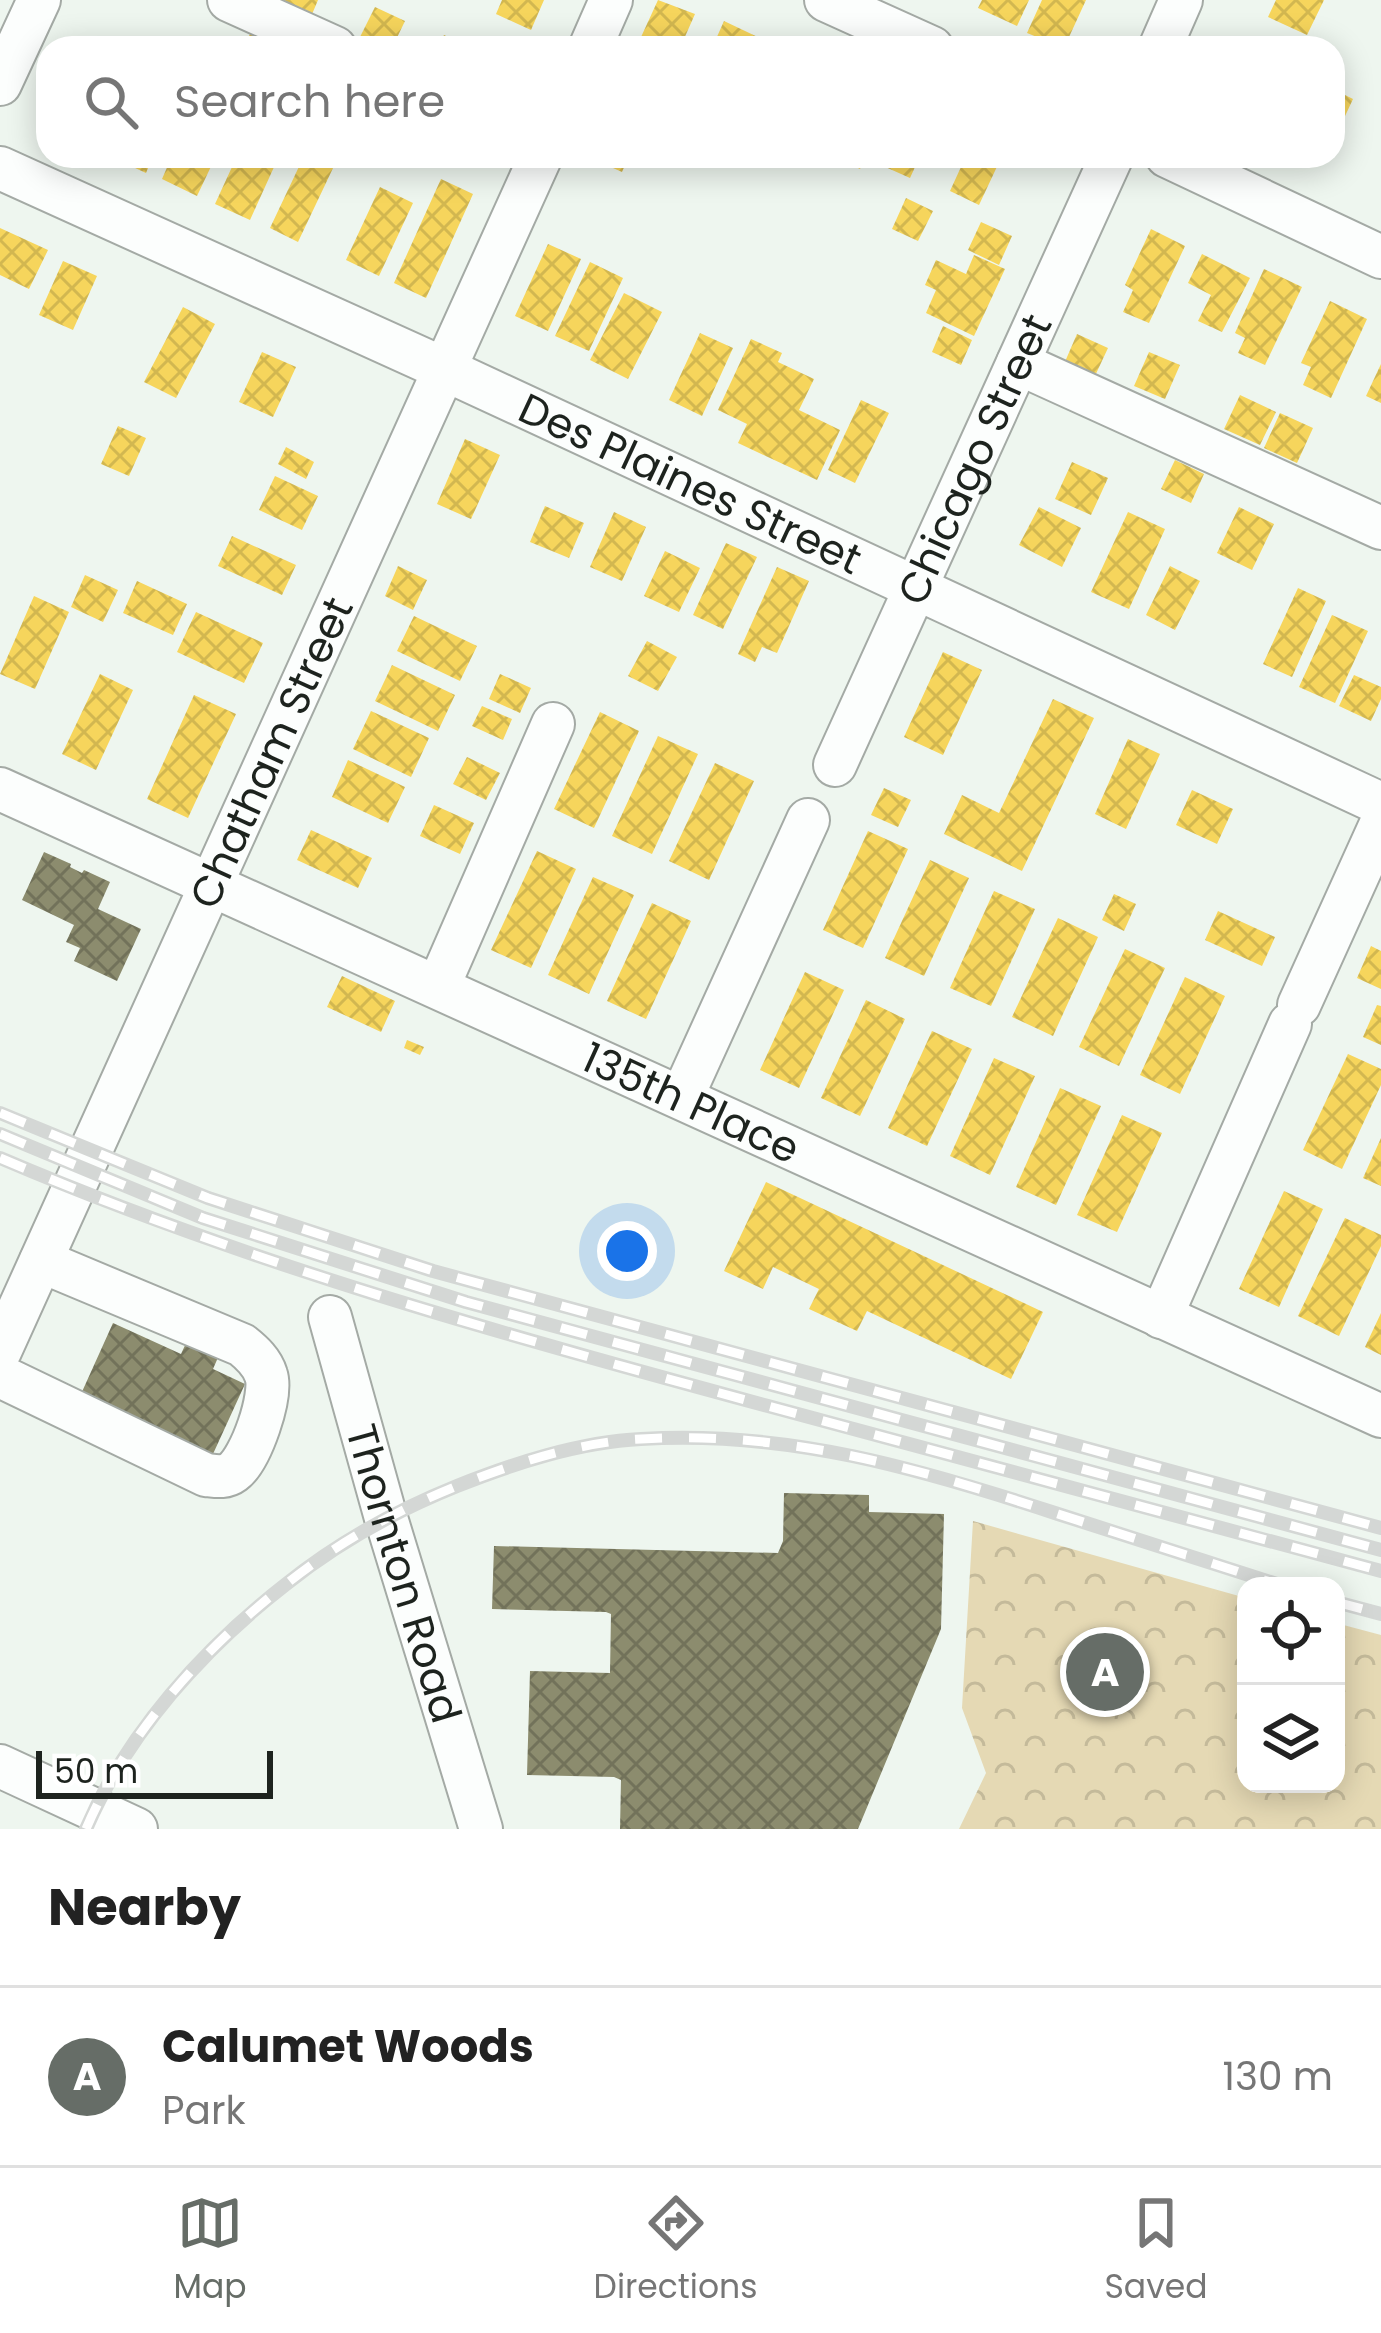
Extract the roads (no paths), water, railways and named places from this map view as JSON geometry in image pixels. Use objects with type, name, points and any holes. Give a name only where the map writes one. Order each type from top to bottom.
[{"type":"street","points":[[0,84],[39,0]]},
{"type":"street","points":[[229,0],[308,36]]},
{"type":"street","points":[[595,36],[611,0]]},
{"type":"street","points":[[826,0],[906,36]]},
{"type":"street","points":[[1165,36],[1181,0]]},
{"type":"street","name":"Des Plaines Street","points":[[0,168],[1381,804]]},
{"type":"street","name":"Chatham Street","points":[[2,1338],[536,168]]},
{"type":"street","name":"Chicago Street","points":[[835,764],[1107,168]]},
{"type":"street","points":[[1193,168],[1381,256]]},
{"type":"street","points":[[1018,363],[1381,528]]},
{"type":"street","points":[[438,987],[554,724]]},
{"type":"street","name":"135th Place","points":[[0,789],[1381,1416]]},
{"type":"street","points":[[682,1097],[808,820]]},
{"type":"street","points":[[1161,1317],[1381,824]]},
{"type":"street","points":[[0,1376],[206,1475],[220,1477],[240,1466],[263,1415],[268,1378],[242,1345],[41,1261]]},
{"type":"street","name":"Thornton Road","points":[[329,1317],[481,1829]]},
{"type":"street","points":[[0,1766],[136,1829]]},
{"type":"railway","points":[[0,1113],[208,1198],[433,1271],[1381,1528]]},
{"type":"railway","points":[[0,1134],[203,1218],[466,1302],[1381,1550]]},
{"type":"railway","points":[[0,1158],[188,1232],[476,1325],[1381,1571]]},
{"type":"railway","points":[[86,1829],[123,1759],[170,1695],[225,1636],[285,1585],[346,1542],[411,1506],[502,1469],[571,1449],[618,1441],[696,1438],[853,1456],[956,1482],[1255,1577]]},
{"type":"railway","points":[[1345,1604],[1381,1614]]},
{"type":"place","name":"Calumet Woods","points":[[1105,1672]]}]
